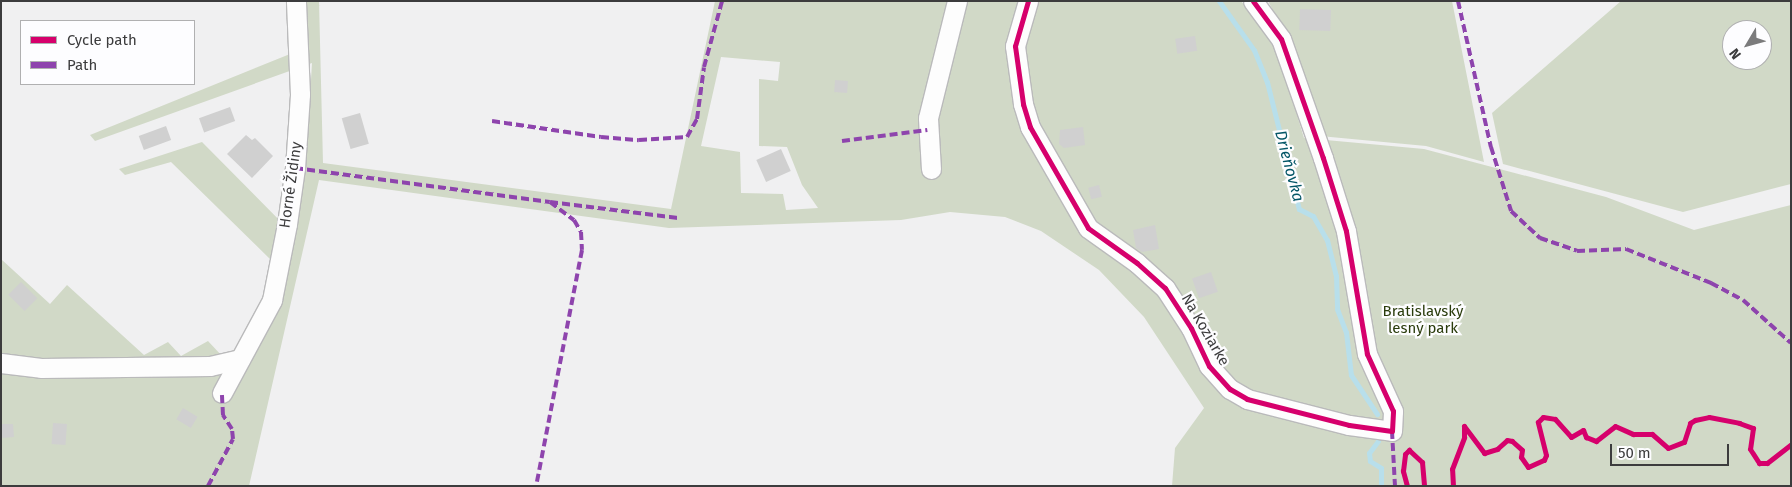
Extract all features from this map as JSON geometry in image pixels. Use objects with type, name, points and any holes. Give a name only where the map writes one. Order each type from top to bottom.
[{"type":"street","name":"Horné Židiny","points":[[222,393],[272,300],[286,224],[299,104],[296,1]]},
{"type":"street","points":[[931,169],[928,118],[957,1]]},
{"type":"street","name":"Na Koziarke","points":[[1028,1],[1015,46],[1023,104],[1030,127],[1078,213],[1093,232],[1136,263],[1165,288],[1191,328],[1209,366],[1230,389],[1247,399],[1350,425],[1392,431],[1393,411],[1367,354],[1346,231],[1282,38],[1253,1]]},
{"type":"street","points":[[1,363],[41,368],[210,366],[240,359]]},
{"type":"green space","name":"Bratislavský lesný park","points":[[288,1],[319,1],[323,163],[671,209],[715,1],[1241,1],[1273,36],[1304,138],[1424,149],[1606,197],[1694,230],[1791,205],[1791,486],[1172,486],[1175,448],[1204,408],[1144,317],[1099,270],[1041,231],[1005,217],[950,212],[901,220],[669,228],[319,180],[249,486],[1,486],[1,259],[50,304],[67,285],[144,355],[168,342],[181,356],[208,341],[222,356],[233,354],[265,296],[271,260],[171,162],[125,175],[119,169],[202,142],[291,232],[306,163],[312,63],[95,141],[90,135],[290,54]],"holes":[[[721,57],[780,62],[778,81],[759,79],[759,146],[787,147],[802,185],[818,208],[786,210],[783,194],[741,193],[740,152],[701,146]]]},
{"type":"green space","points":[[1268,1],[1452,1],[1484,162],[1426,146],[1320,136],[1283,29]]},
{"type":"green space","points":[[1621,1],[1791,1],[1791,184],[1683,212],[1503,164],[1492,113]]},
{"type":"building","points":[[1300,9],[1331,10],[1330,31],[1299,30]]},
{"type":"building","points":[[1195,36],[1197,51],[1177,54],[1175,39]]},
{"type":"building","points":[[835,80],[848,81],[847,93],[834,92]]},
{"type":"building","points":[[230,107],[235,121],[204,132],[199,118]]},
{"type":"building","points":[[360,113],[369,144],[351,149],[342,118]]},
{"type":"building","points":[[166,126],[171,140],[144,150],[139,136]]},
{"type":"building","points":[[1083,127],[1085,145],[1064,148],[1059,144],[1060,130]]},
{"type":"building","points":[[246,135],[252,140],[255,138],[273,156],[252,178],[227,154]]},
{"type":"building","points":[[781,149],[791,171],[766,182],[756,160]]},
{"type":"building","points":[[1099,185],[1102,197],[1091,199],[1088,188]]},
{"type":"building","points":[[1155,225],[1159,249],[1142,252],[1136,248],[1133,230]]},
{"type":"building","points":[[1211,272],[1218,292],[1199,298],[1192,279]]},
{"type":"building","points":[[21,282],[37,298],[25,311],[8,295]]},
{"type":"building","points":[[183,408],[198,417],[191,428],[176,419]]},
{"type":"building","points":[[53,423],[67,424],[66,445],[52,444]]},
{"type":"building","points":[[1,424],[13,424],[14,437],[1,438]]},
{"type":"waterway","name":"Drieňovka","points":[[1219,1],[1254,50],[1267,82],[1299,209],[1313,216],[1327,240],[1336,276],[1337,309],[1346,332],[1351,375],[1377,414]]},
{"type":"waterway","name":"Drieňovka","points":[[1378,441],[1369,453],[1370,461],[1381,468],[1381,486]]},
{"type":"marked path","points":[[492,121],[601,137],[639,140],[687,137],[697,119],[704,67],[722,1]]},
{"type":"marked path","points":[[1458,1],[1491,147],[1511,211],[1540,238],[1577,251],[1626,249],[1711,283],[1743,300],[1791,343]]},
{"type":"marked path","points":[[842,141],[927,130]]},
{"type":"marked path","points":[[295,168],[550,202],[574,220],[581,232],[582,250],[536,486]]},
{"type":"marked path","points":[[550,202],[678,218]]},
{"type":"marked path","points":[[208,486],[233,439],[232,429],[223,415],[222,393]]},
{"type":"marked path","points":[[1392,431],[1395,486]]},
{"type":"cycle path","points":[[1028,1],[1015,46],[1023,104],[1030,127],[1088,228],[1137,263],[1165,288],[1191,328],[1209,366],[1230,389],[1247,399],[1349,425],[1392,431],[1393,411],[1367,354],[1346,231],[1323,158],[1281,39],[1253,1]]},
{"type":"cycle path","points":[[1453,486],[1452,469],[1464,437],[1464,426],[1484,453],[1497,449],[1507,440],[1512,441],[1522,450],[1521,457],[1528,467],[1544,460],[1546,455],[1538,422],[1543,417],[1555,419],[1571,437],[1583,430],[1586,437],[1596,441],[1615,426],[1633,434],[1652,434],[1668,448],[1684,442],[1690,423],[1695,420],[1709,417],[1739,423],[1753,428],[1750,449],[1759,463],[1767,463],[1791,444]]},
{"type":"cycle path","points":[[1407,486],[1403,471],[1405,454],[1409,450],[1422,462],[1424,486]]}]
